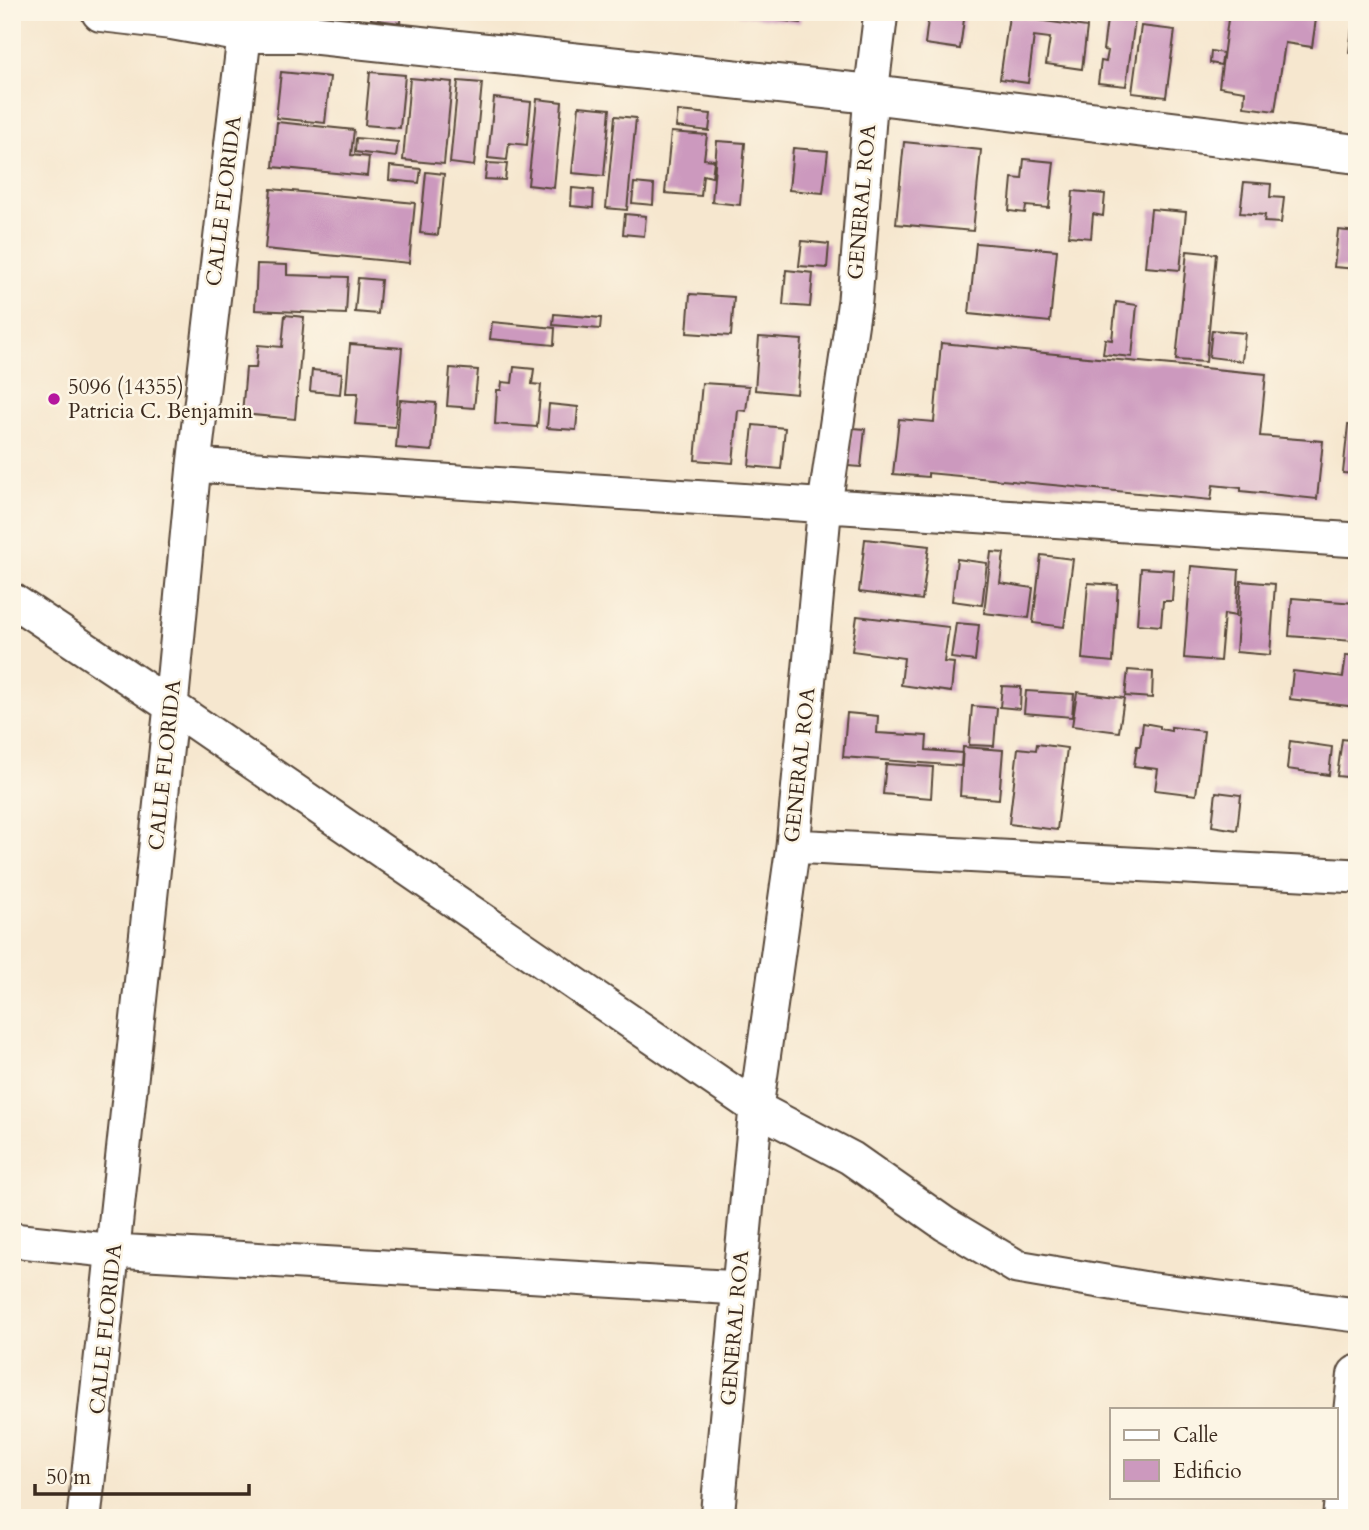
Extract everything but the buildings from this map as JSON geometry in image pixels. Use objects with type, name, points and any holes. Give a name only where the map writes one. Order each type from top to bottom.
[{"type":"main road","points":[[101,12],[173,20],[245,23],[300,33],[871,94],[1357,154]]},
{"type":"main road","points":[[1342,1518],[1357,1375]]},
{"type":"street","name":"GENERAL ROA","points":[[717,1518],[755,1108],[793,846],[825,504],[855,300],[871,94],[881,12]]},
{"type":"street","name":"CALLE FLORIDA","points":[[85,1518],[194,465],[245,23]]},
{"type":"street","points":[[194,465],[1357,540]]},
{"type":"street","points":[[12,600],[171,706],[755,1108],[851,1158],[945,1224],[1017,1267],[1147,1289],[1357,1315]]},
{"type":"street","points":[[793,846],[1357,876]]},
{"type":"street","points":[[12,1240],[114,1251],[739,1288]]},
{"type":"place","name":"5096 (14355) Patricia C. Benjamin","points":[[54,399]]}]
